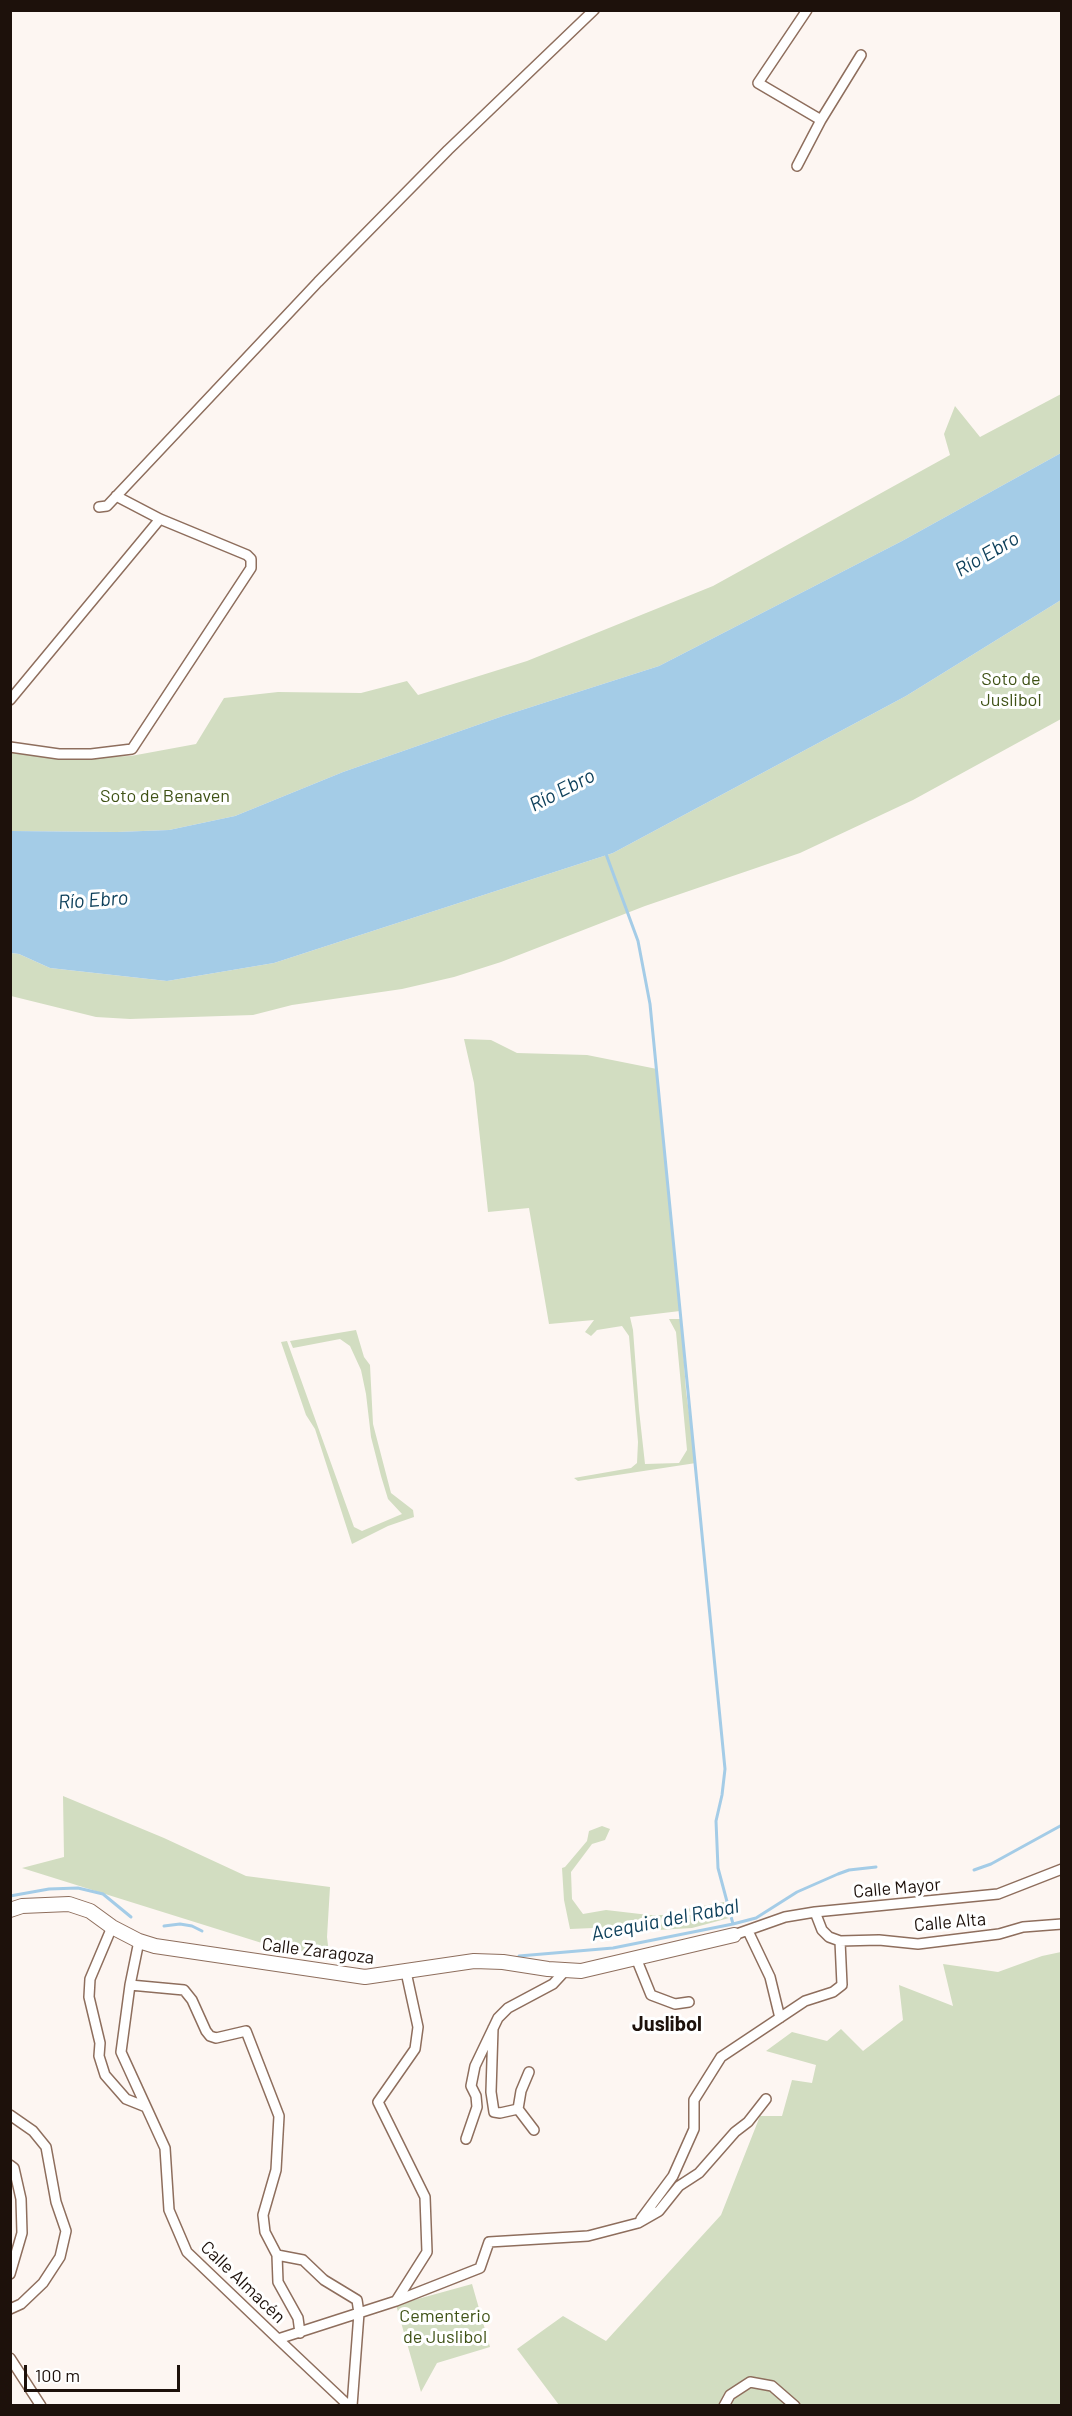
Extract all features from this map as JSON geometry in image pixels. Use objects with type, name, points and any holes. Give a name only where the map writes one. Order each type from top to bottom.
[{"type":"street","points":[[99,507],[107,506],[342,257],[448,150],[594,10]]},
{"type":"street","points":[[807,10],[758,83],[821,120]]},
{"type":"street","points":[[797,166],[821,120],[861,55]]},
{"type":"street","points":[[10,747],[59,754],[91,754],[132,749],[251,568],[251,559],[247,555],[160,519],[116,496]]},
{"type":"street","points":[[10,700],[160,519]]},
{"type":"street","name":"Calle Mayor","points":[[734,1935],[785,1917],[815,1912],[985,1897],[1011,1890],[1062,1869]]},
{"type":"street","name":"Calle Zaragoza","points":[[10,1910],[22,1906],[69,1904],[90,1911],[112,1927],[139,1941],[155,1946],[365,1977],[474,1961],[503,1962],[565,1971],[592,1969],[734,1935]]},
{"type":"street","points":[[638,2223],[673,2176],[694,2129],[693,2100],[721,2057],[805,2001],[833,1992],[842,1985],[840,1941],[829,1937],[822,1930],[815,1912]]},
{"type":"street","name":"Calle Alta","points":[[840,1941],[879,1940],[918,1944],[999,1934],[1023,1927],[1062,1924]]},
{"type":"street","points":[[112,1927],[90,1979],[89,1997],[100,2043],[99,2056],[105,2075],[126,2099],[146,2107]]},
{"type":"street","points":[[748,1931],[770,1977],[780,2018]]},
{"type":"street","name":"Calle Almacén","points":[[139,1941],[130,1985],[121,2052],[165,2148],[169,2210],[187,2252],[278,2339],[396,2301],[480,2268],[489,2242],[588,2236],[638,2223]]},
{"type":"street","points":[[636,1958],[651,1995],[675,2004],[689,2002]]},
{"type":"street","points":[[466,2139],[477,2107],[476,2096],[471,2086],[472,2079],[493,2028],[504,2011],[554,1984],[565,1971]]},
{"type":"street","points":[[396,2301],[427,2253],[424,2197],[378,2102],[415,2049],[418,2027],[406,1972]]},
{"type":"street","points":[[130,1985],[184,1990],[192,2000],[210,2036],[216,2038],[246,2031],[279,2116],[276,2170],[263,2215],[265,2232],[277,2255],[278,2282],[298,2319],[300,2333]]},
{"type":"street","points":[[493,2028],[490,2092],[494,2112],[518,2109]]},
{"type":"street","points":[[529,2072],[521,2091],[518,2109],[534,2130]]},
{"type":"street","points":[[638,2223],[659,2211],[679,2186],[699,2173],[735,2132],[748,2122],[766,2099]]},
{"type":"street","points":[[10,2115],[33,2131],[46,2147],[56,2202],[66,2231],[60,2257],[43,2283],[21,2304],[10,2309]]},
{"type":"street","points":[[10,2274],[22,2233],[21,2199],[12,2165]]},
{"type":"street","points":[[277,2255],[303,2260],[324,2280],[357,2300],[359,2313],[351,2406]]},
{"type":"street","points":[[278,2339],[351,2406]]},
{"type":"street","points":[[10,2358],[41,2406]]},
{"type":"street","points":[[724,2406],[730,2395],[750,2382],[772,2386],[795,2406]]},
{"type":"green space","name":"Soto de Benaven","points":[[1061,394],[1061,453],[902,541],[659,666],[503,716],[343,772],[235,816],[169,830],[11,831],[10,749],[60,758],[131,756],[196,744],[224,698],[278,692],[361,693],[407,681],[418,695],[527,661],[713,586],[950,455],[944,434],[955,406],[980,437]]},
{"type":"green space","name":"Soto de Juslibol","points":[[1061,600],[1061,719],[913,800],[800,853],[645,906],[501,962],[454,977],[402,989],[292,1005],[253,1015],[130,1019],[96,1017],[11,996],[11,953],[19,954],[50,968],[167,981],[274,963],[613,853],[906,696]]},
{"type":"green space","points":[[464,1039],[491,1040],[517,1053],[587,1055],[657,1069],[680,1311],[630,1317],[639,1410],[645,1464],[679,1463],[687,1450],[676,1332],[669,1319],[681,1319],[686,1391],[696,1463],[578,1481],[574,1478],[631,1468],[637,1463],[638,1442],[629,1336],[622,1326],[597,1330],[591,1336],[585,1332],[594,1320],[549,1324],[529,1208],[488,1212],[474,1083]]},
{"type":"green space","points":[[356,1330],[364,1357],[370,1365],[373,1424],[391,1493],[413,1510],[414,1517],[388,1526],[352,1544],[315,1429],[306,1415],[281,1342],[287,1341],[354,1527],[362,1531],[402,1514],[388,1499],[381,1476],[371,1437],[361,1370],[350,1346],[340,1339],[293,1348],[290,1341]]},
{"type":"green space","points":[[63,1796],[164,1838],[246,1876],[330,1887],[327,1937],[329,1954],[281,1949],[22,1868],[64,1857]]},
{"type":"green space","points":[[602,1826],[610,1829],[605,1840],[592,1844],[571,1872],[572,1899],[583,1914],[606,1910],[649,1915],[693,1915],[687,1909],[724,1902],[729,1918],[692,1928],[641,1931],[617,1927],[570,1929],[564,1900],[562,1868],[587,1841],[589,1831]]},
{"type":"green space","points":[[1061,1952],[1061,2405],[559,2405],[517,2349],[563,2316],[606,2341],[721,2215],[760,2116],[782,2116],[792,2080],[812,2083],[816,2065],[766,2051],[792,2032],[827,2041],[841,2029],[863,2051],[903,2020],[899,1985],[953,2006],[943,1964],[998,1972],[1042,1956]]},
{"type":"green space","name":"Cementerio de Juslibol","points":[[472,2284],[490,2347],[437,2363],[421,2392],[396,2305]]},
{"type":"water","name":"Río Ebro","points":[[1061,453],[1061,600],[906,696],[613,853],[274,963],[167,981],[50,968],[19,954],[11,953],[11,831],[169,830],[235,816],[343,772],[503,716],[659,666],[902,541]]},
{"type":"waterway","points":[[606,854],[638,941],[650,1004],[725,1769],[716,1821],[718,1868],[733,1924]]},
{"type":"waterway","points":[[974,1870],[991,1864],[1062,1825]]},
{"type":"waterway","name":"Acequia del Rabal","points":[[519,1956],[613,1948],[733,1924],[756,1918],[797,1892],[838,1874],[849,1870],[876,1867]]},
{"type":"waterway","points":[[10,1896],[49,1889],[78,1888],[103,1894],[131,1917]]},
{"type":"waterway","points":[[164,1926],[180,1924],[202,1931]]},
{"type":"district","name":"Juslibol","points":[[667,2024]]}]
